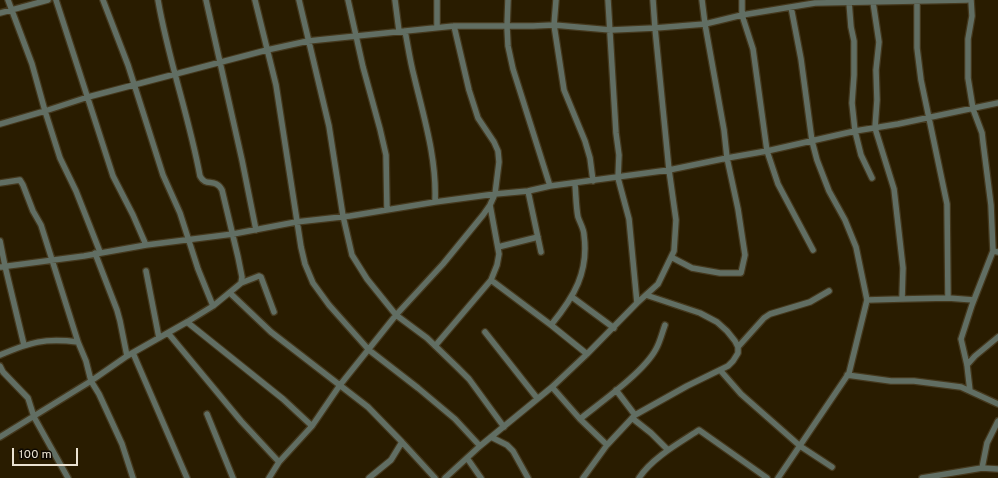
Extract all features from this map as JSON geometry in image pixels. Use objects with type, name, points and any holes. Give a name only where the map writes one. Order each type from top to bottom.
[{"type":"street","points":[[8,0],[32,64],[60,158],[76,191],[98,253],[120,321],[126,356]]},
{"type":"street","points":[[0,13],[48,0]]},
{"type":"street","points":[[56,0],[114,176],[146,245]]},
{"type":"street","points":[[103,0],[134,85],[163,175],[180,213],[198,269],[213,306]]},
{"type":"street","points":[[158,0],[162,26],[176,74],[200,176],[202,181],[205,183],[214,182],[220,187],[233,234],[242,277],[241,283]]},
{"type":"street","points":[[206,0],[221,63],[256,230]]},
{"type":"street","points":[[255,0],[276,85],[288,155],[296,222],[305,264],[313,283],[329,305],[369,350],[455,419],[480,446]]},
{"type":"street","points":[[299,0],[329,126],[343,216],[352,255],[367,279],[396,315],[435,346],[469,379],[504,427]]},
{"type":"street","points":[[348,0],[386,155],[387,210]]},
{"type":"street","points":[[395,0],[429,135],[434,169],[435,202]]},
{"type":"street","points":[[436,0],[437,27]]},
{"type":"street","points":[[508,0],[508,46],[512,69],[550,186]]},
{"type":"street","points":[[556,0],[554,25],[564,90],[585,140],[590,158],[593,181]]},
{"type":"street","points":[[608,0],[616,133],[619,155],[618,178],[629,219],[637,303]]},
{"type":"street","points":[[445,478],[480,446],[552,387],[614,328],[637,303],[658,284],[674,251],[676,220],[669,170],[653,0]]},
{"type":"street","points":[[671,257],[692,268],[720,273],[741,273],[745,255],[738,209],[727,158],[702,0]]},
{"type":"street","points":[[742,0],[742,15],[753,48],[767,151],[778,184],[813,250]]},
{"type":"street","points":[[0,124],[88,97],[267,50],[308,42],[454,26],[507,27],[554,25],[611,30],[705,24],[742,15],[815,1],[873,2],[967,0]]},
{"type":"street","points":[[970,391],[967,365],[961,339],[974,300],[995,252],[982,133],[973,109],[967,62],[968,39],[972,16],[971,0]]},
{"type":"street","points":[[917,1],[917,48],[921,80],[947,204],[948,298]]},
{"type":"street","points":[[849,2],[854,41],[852,103],[855,131],[862,155],[872,178]]},
{"type":"street","points":[[873,2],[879,42],[876,70],[877,100],[875,128],[894,189],[903,268],[902,299]]},
{"type":"street","points":[[778,478],[849,373],[867,300],[856,247],[845,220],[829,191],[817,160],[812,141],[801,59],[790,7]]},
{"type":"street","points":[[269,478],[279,462],[312,426],[340,385],[396,315],[443,264],[490,205],[495,194],[499,162],[498,151],[494,142],[478,118],[469,90],[454,26]]},
{"type":"street","points":[[2,267],[146,245],[233,234],[296,222],[435,202],[528,191],[550,186],[575,184],[669,170],[998,103]]},
{"type":"street","points":[[0,183],[20,180],[23,185],[33,211],[41,225],[78,342],[86,361],[91,381],[99,394],[122,444],[133,478]]},
{"type":"street","points":[[551,325],[567,305],[583,272],[585,250],[584,234],[578,217],[575,184]]},
{"type":"street","points":[[528,191],[541,252]]},
{"type":"street","points":[[435,346],[491,280],[497,265],[498,247],[490,205]]},
{"type":"street","points":[[498,247],[538,237]]},
{"type":"street","points":[[0,241],[2,267],[24,345]]},
{"type":"street","points":[[146,271],[159,338]]},
{"type":"street","points":[[0,437],[91,381],[126,356],[188,322],[213,306],[241,283],[259,276],[261,277],[274,312]]},
{"type":"street","points":[[491,280],[587,354]]},
{"type":"street","points":[[738,347],[764,318],[770,314],[810,302],[829,291]]},
{"type":"street","points":[[230,293],[271,332],[368,407],[435,478]]},
{"type":"street","points":[[583,478],[607,445],[634,416],[687,386],[728,366],[738,353],[738,347],[735,341],[727,331],[716,322],[700,313],[646,295]]},
{"type":"street","points":[[572,296],[614,328]]},
{"type":"street","points":[[867,300],[948,298],[974,300]]},
{"type":"street","points":[[188,322],[283,399],[312,426]]},
{"type":"street","points":[[580,419],[616,390],[650,358],[656,349],[665,325]]},
{"type":"street","points":[[485,332],[537,398]]},
{"type":"street","points":[[168,333],[241,421],[279,462]]},
{"type":"street","points":[[967,365],[975,356],[998,337]]},
{"type":"street","points":[[0,355],[24,345],[44,340],[78,342]]},
{"type":"street","points":[[133,353],[187,478]]},
{"type":"street","points":[[0,366],[3,372],[28,398],[34,417],[68,478]]},
{"type":"street","points":[[720,370],[741,394],[800,446],[832,467]]},
{"type":"street","points":[[847,375],[891,381],[914,381],[960,387],[998,404]]},
{"type":"street","points":[[552,387],[580,419],[607,445]]},
{"type":"street","points":[[616,390],[634,416],[668,450]]},
{"type":"street","points":[[207,414],[234,478]]},
{"type":"street","points":[[982,468],[987,442],[998,421]]},
{"type":"street","points":[[640,478],[642,473],[668,450],[698,430],[767,478]]},
{"type":"street","points":[[491,437],[507,445],[513,451],[528,478]]},
{"type":"street","points":[[369,478],[391,460],[402,442]]},
{"type":"street","points":[[467,458],[481,478]]},
{"type":"street","points":[[922,478],[982,468],[998,469]]}]
